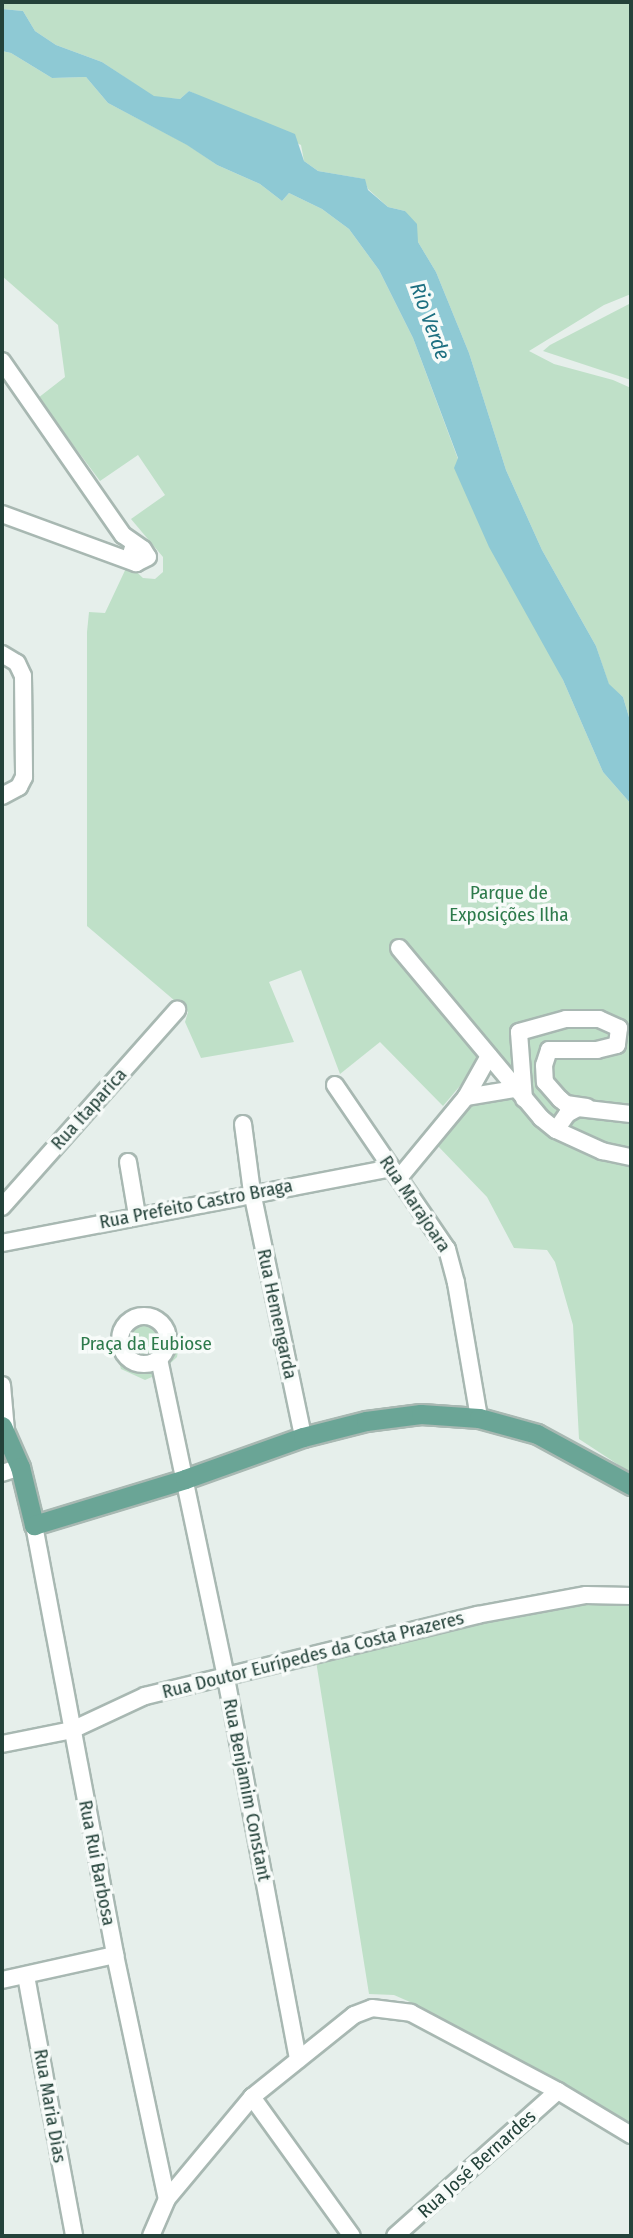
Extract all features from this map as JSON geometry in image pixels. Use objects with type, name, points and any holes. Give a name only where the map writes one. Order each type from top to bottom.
[{"type":"main road","points":[[6,1438],[11,1470],[34,1525],[186,1479],[303,1437],[393,1417],[450,1415],[479,1418],[537,1434],[631,1485]]},
{"type":"street","points":[[2,361],[123,536],[143,549],[149,557],[136,562],[2,514]]},
{"type":"street","points":[[2,381],[20,386]]},
{"type":"street","points":[[2,654],[18,663],[23,676],[24,777],[19,787],[2,796]]},
{"type":"street","points":[[399,948],[519,1094],[556,1130],[602,1151],[631,1157]]},
{"type":"street","name":"Rua Itaparica","points":[[2,1207],[177,1010]]},
{"type":"street","points":[[519,1094],[519,1032],[566,1018],[599,1019],[619,1028],[617,1045],[597,1050],[549,1050],[544,1065],[545,1082],[566,1104],[631,1114]]},
{"type":"street","points":[[395,1173],[466,1097],[489,1056]]},
{"type":"street","name":"Rua Marajoara","points":[[335,1085],[436,1230],[452,1262],[479,1418]]},
{"type":"street","points":[[466,1097],[519,1094]]},
{"type":"street","points":[[556,1130],[572,1110],[587,1107]]},
{"type":"street","name":"Rua Hemengarda","points":[[243,1124],[252,1192],[303,1437]]},
{"type":"street","points":[[128,1162],[137,1215]]},
{"type":"street","name":"Rua Prefeito Castro Braga","points":[[2,1243],[252,1192],[395,1173]]},
{"type":"street","name":"Rua Benjamim Constant","points":[[159,1359],[226,1678],[298,2059]]},
{"type":"street","points":[[2,1385],[6,1438]]},
{"type":"street","name":"Rua Rui Barbosa","points":[[34,1525],[115,1955],[167,2199]]},
{"type":"street","name":"Rua Doutor Eurípedes da Costa Prazeres","points":[[2,1744],[72,1730],[145,1696],[315,1654],[531,1604],[586,1595],[631,1596]]},
{"type":"street","points":[[2,1980],[115,1955]]},
{"type":"street","name":"Rua Maria Dias","points":[[26,1976],[74,2236]]},
{"type":"street","name":"Rua José Bernardes","points":[[298,2059],[360,2011],[384,2008],[411,2013],[558,2091],[631,2134]]},
{"type":"street","points":[[151,2236],[167,2199],[253,2097],[298,2059]]},
{"type":"street","name":"Rua José Bernardes","points":[[395,2236],[558,2091]]},
{"type":"street","points":[[253,2097],[352,2236]]},
{"type":"green space","points":[[2,2],[631,2],[631,294],[604,305],[529,351],[554,364],[613,380],[631,388],[631,724],[623,697],[609,685],[596,646],[542,550],[506,470],[469,353],[436,272],[418,242],[405,211],[388,207],[368,189],[364,179],[318,171],[304,161],[301,145],[189,91],[180,99],[154,97],[102,62],[56,45],[35,31],[23,11],[2,9]]},
{"type":"green space","name":"Parque de Exposições Ilha","points":[[2,51],[11,53],[52,78],[86,77],[108,103],[188,145],[217,165],[260,184],[282,201],[289,193],[322,209],[349,229],[379,270],[413,338],[458,459],[563,680],[603,772],[631,804],[631,1473],[579,1439],[573,1325],[555,1262],[547,1250],[514,1248],[487,1197],[436,1144],[468,1101],[510,1098],[481,1061],[443,1106],[380,1042],[340,1074],[301,970],[269,982],[294,1042],[201,1058],[185,1022],[188,1012],[87,926],[89,612],[105,613],[128,564],[143,578],[155,579],[163,572],[163,557],[131,519],[165,495],[138,455],[100,481],[38,398],[65,377],[58,325],[2,276]]},
{"type":"green space","points":[[631,303],[631,380],[543,351],[550,345]]},
{"type":"green space","name":"Praça da Eubiose","points":[[152,1307],[167,1314],[176,1327],[179,1345],[177,1357],[159,1374],[145,1380],[121,1369],[112,1339],[122,1322],[133,1312]]},
{"type":"green space","points":[[631,1604],[631,2127],[565,2086],[410,2002],[394,1995],[369,1994],[316,1661],[531,1611],[574,1605]]},
{"type":"water","name":"Rio Verde","points":[[2,9],[23,11],[35,31],[56,45],[102,62],[154,96],[180,99],[189,91],[295,134],[304,161],[318,171],[365,179],[368,190],[388,207],[405,211],[417,224],[418,242],[436,272],[469,353],[506,470],[542,550],[596,646],[609,684],[623,697],[631,724],[631,804],[603,772],[563,680],[489,547],[454,468],[458,458],[413,338],[379,270],[349,229],[322,209],[289,193],[282,201],[260,184],[217,165],[187,145],[108,103],[86,77],[52,78],[11,53],[2,51]]}]
